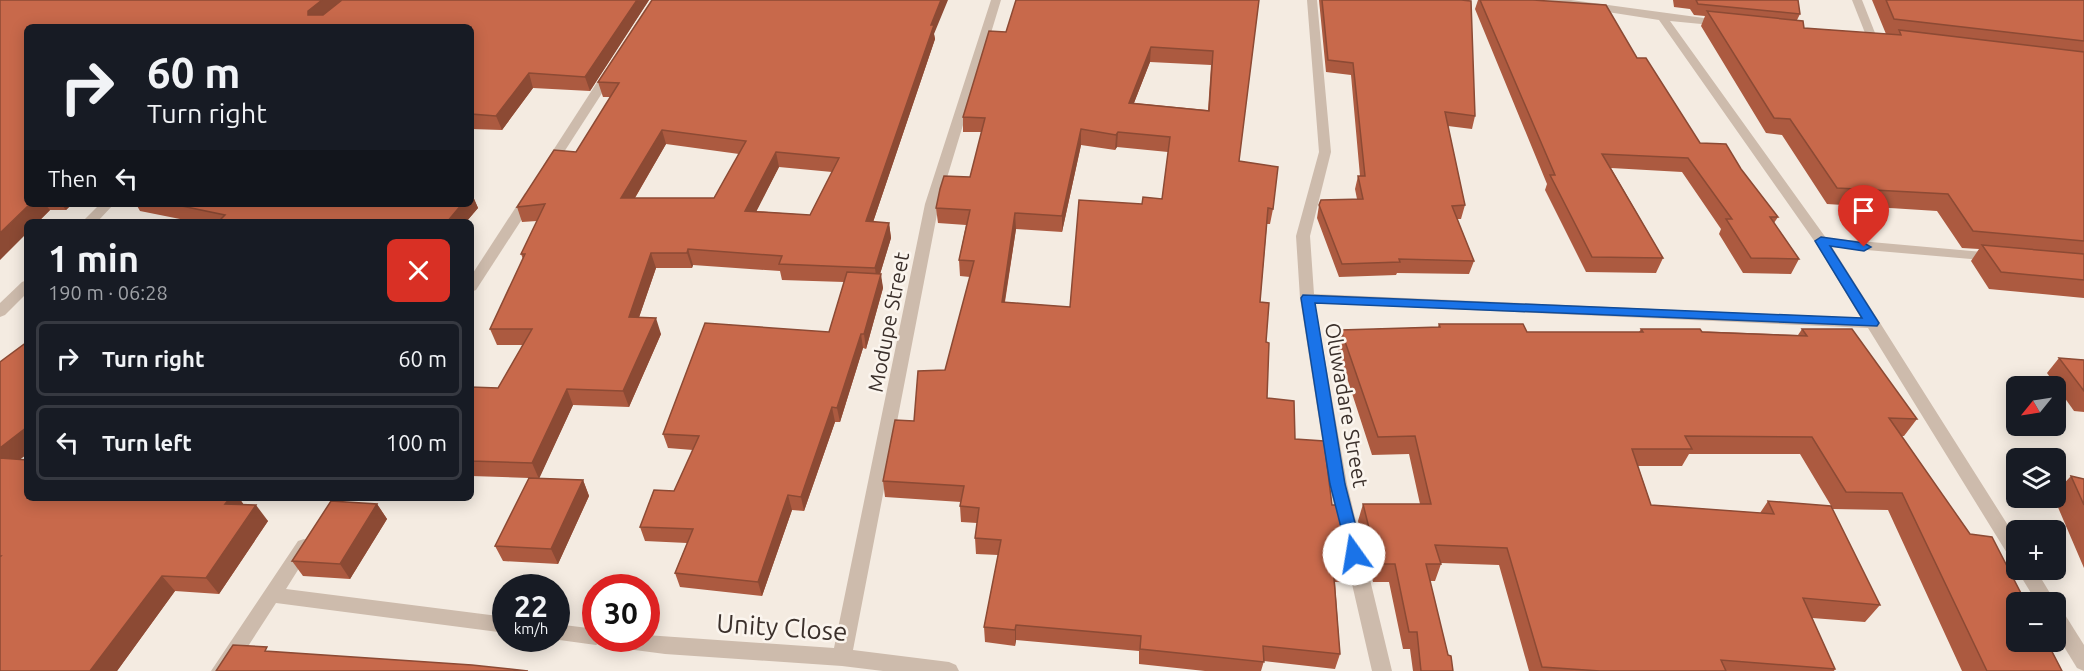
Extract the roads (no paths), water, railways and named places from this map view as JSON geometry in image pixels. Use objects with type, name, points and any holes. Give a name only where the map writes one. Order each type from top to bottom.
[{"type":"street","name":"Modupe Street","points":[[842,657],[932,204],[996,0]]},
{"type":"street","name":"Oluwadare Street","points":[[1312,0],[1325,152],[1303,236],[1308,298],[1338,484],[1382,671]]},
{"type":"street","points":[[1550,0],[1662,17],[1732,24]]},
{"type":"street","points":[[1857,0],[1872,38]]},
{"type":"street","points":[[1662,17],[1821,241],[2006,537]]},
{"type":"street","points":[[474,282],[618,59]]},
{"type":"street","points":[[92,219],[104,207]]},
{"type":"street","points":[[1821,241],[1843,245],[2005,258]]},
{"type":"street","points":[[0,312],[24,288]]},
{"type":"street","points":[[1308,298],[1872,323]]},
{"type":"street","points":[[221,671],[316,527]]},
{"type":"street","points":[[272,595],[492,623]]},
{"type":"street","points":[[2066,633],[2084,662]]},
{"type":"street","name":"Unity Close","points":[[660,645],[842,657],[949,671]]}]
